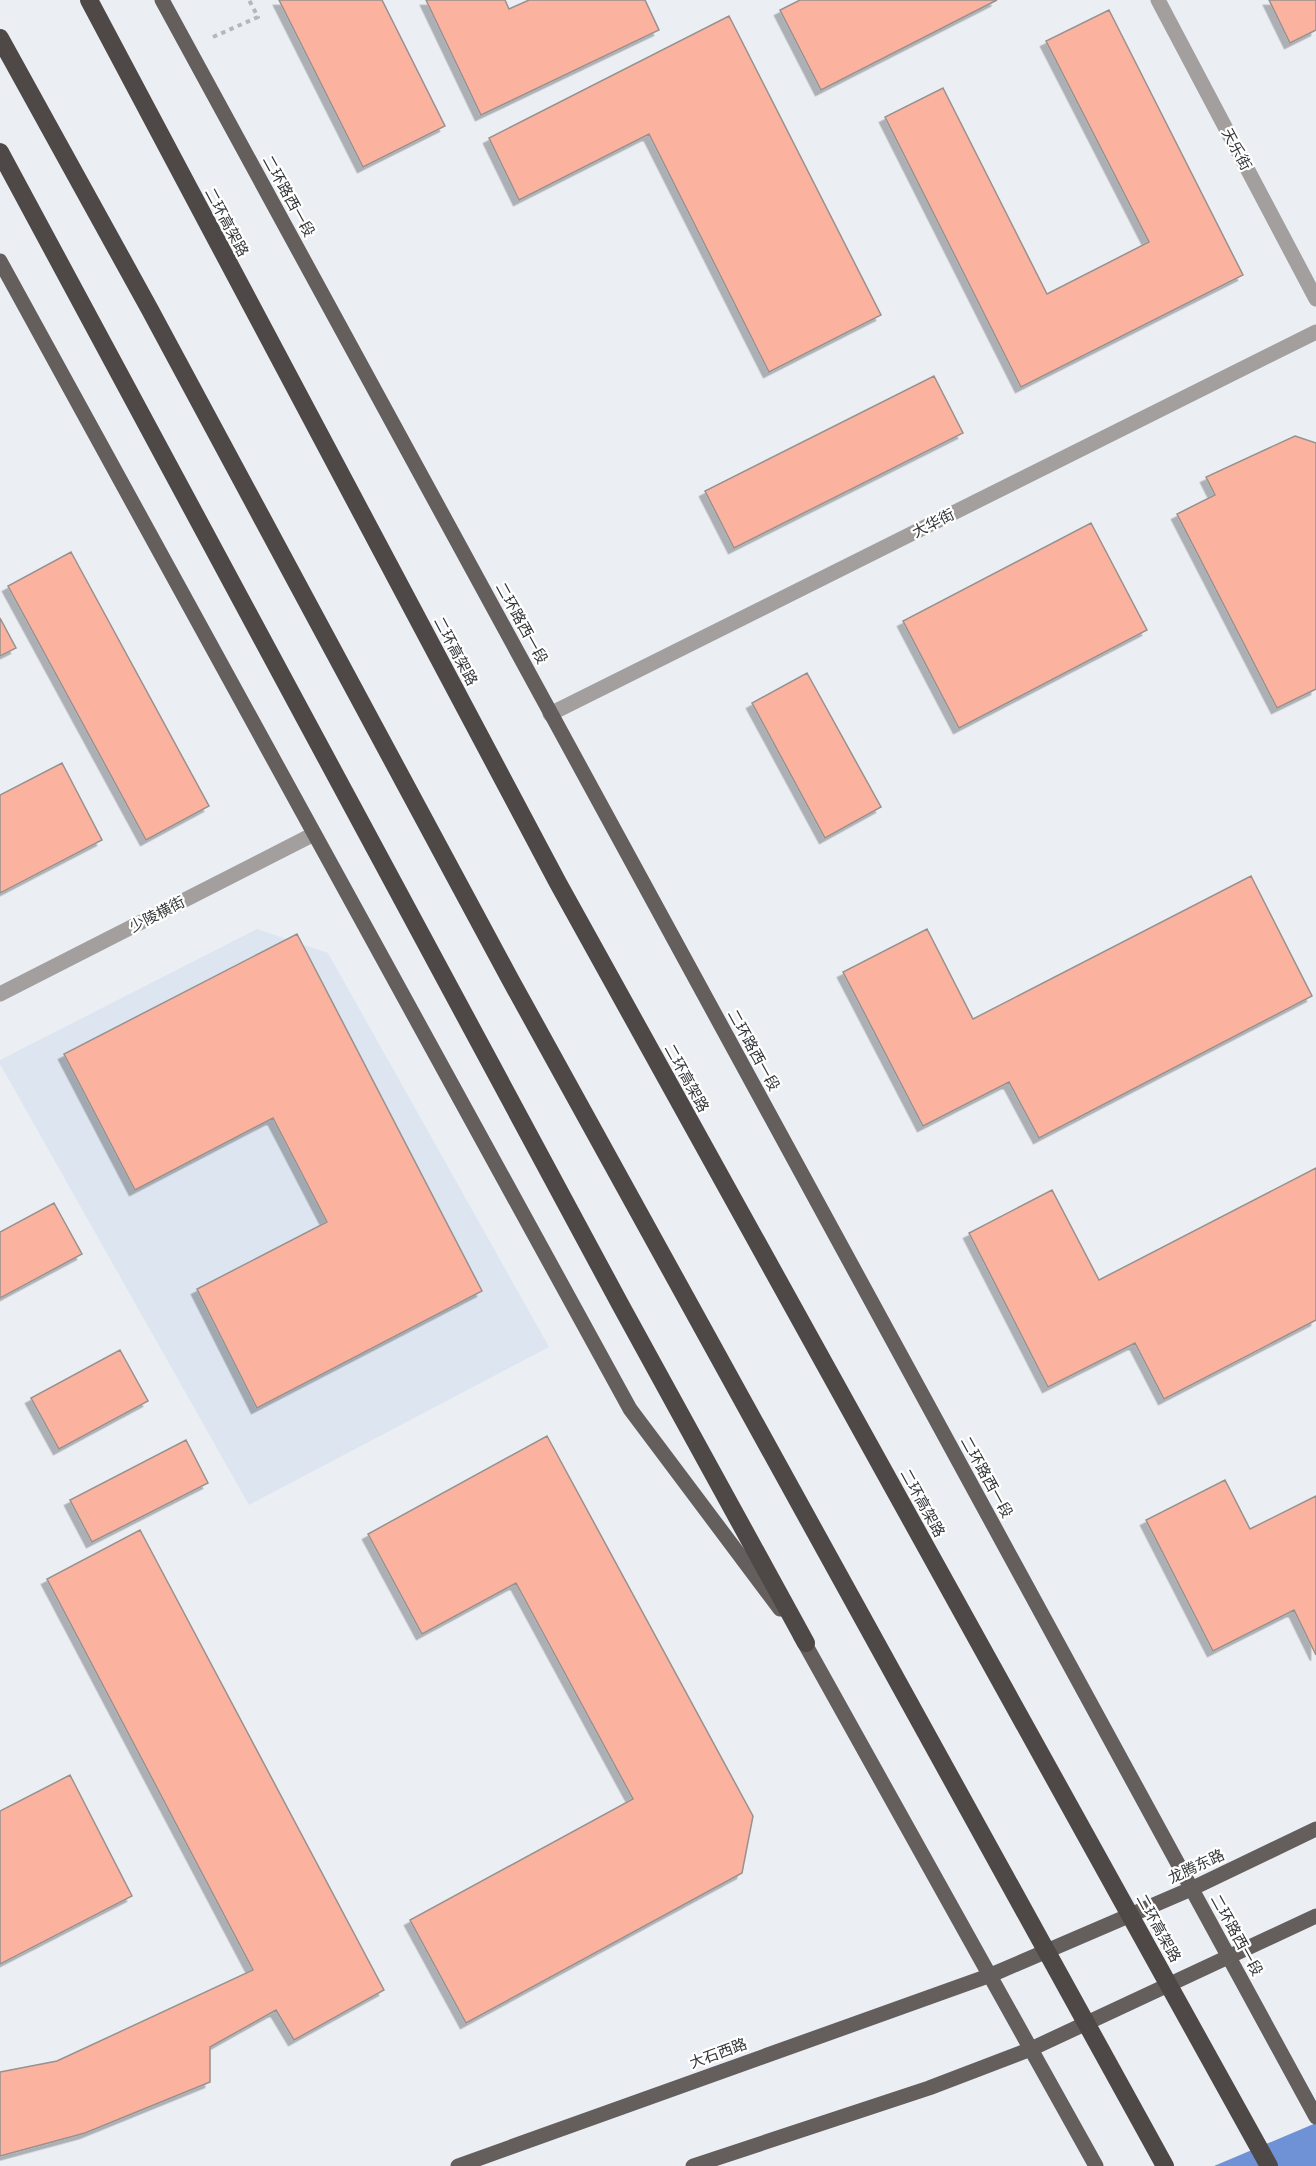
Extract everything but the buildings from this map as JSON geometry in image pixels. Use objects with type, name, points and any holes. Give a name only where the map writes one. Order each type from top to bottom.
[{"type":"highway","name":"二环高架路","points":[[89,0],[558,883],[1269,2166]]},
{"type":"highway","points":[[0,38],[166,339],[510,979],[1165,2166]]},
{"type":"highway","points":[[0,152],[620,1304],[806,1643]]},
{"type":"main road","name":"二环路西一段","points":[[162,0],[1316,2117]]},
{"type":"main road","points":[[0,261],[630,1409],[806,1643],[1096,2166]]},
{"type":"main road","name":"龙腾东路","points":[[991,1974],[1191,1889],[1316,1829]]},
{"type":"main road","points":[[693,2166],[929,2088],[1030,2049],[1316,1916]]},
{"type":"main road","name":"大石西路","points":[[458,2166],[991,1974]]},
{"type":"street","name":"天乐街","points":[[1158,0],[1316,299]]},
{"type":"street","name":"大华街","points":[[550,714],[1316,332]]},
{"type":"street","name":"少陵横街","points":[[0,994],[314,834]]},
{"type":"path","points":[[188,49],[258,17],[249,0]]},
{"type":"shaded area","points":[[257,929],[328,953],[549,1347],[249,1505],[0,1064],[0,1060]]},
{"type":"water","points":[[1316,2123],[1316,2166],[1214,2166]]}]
